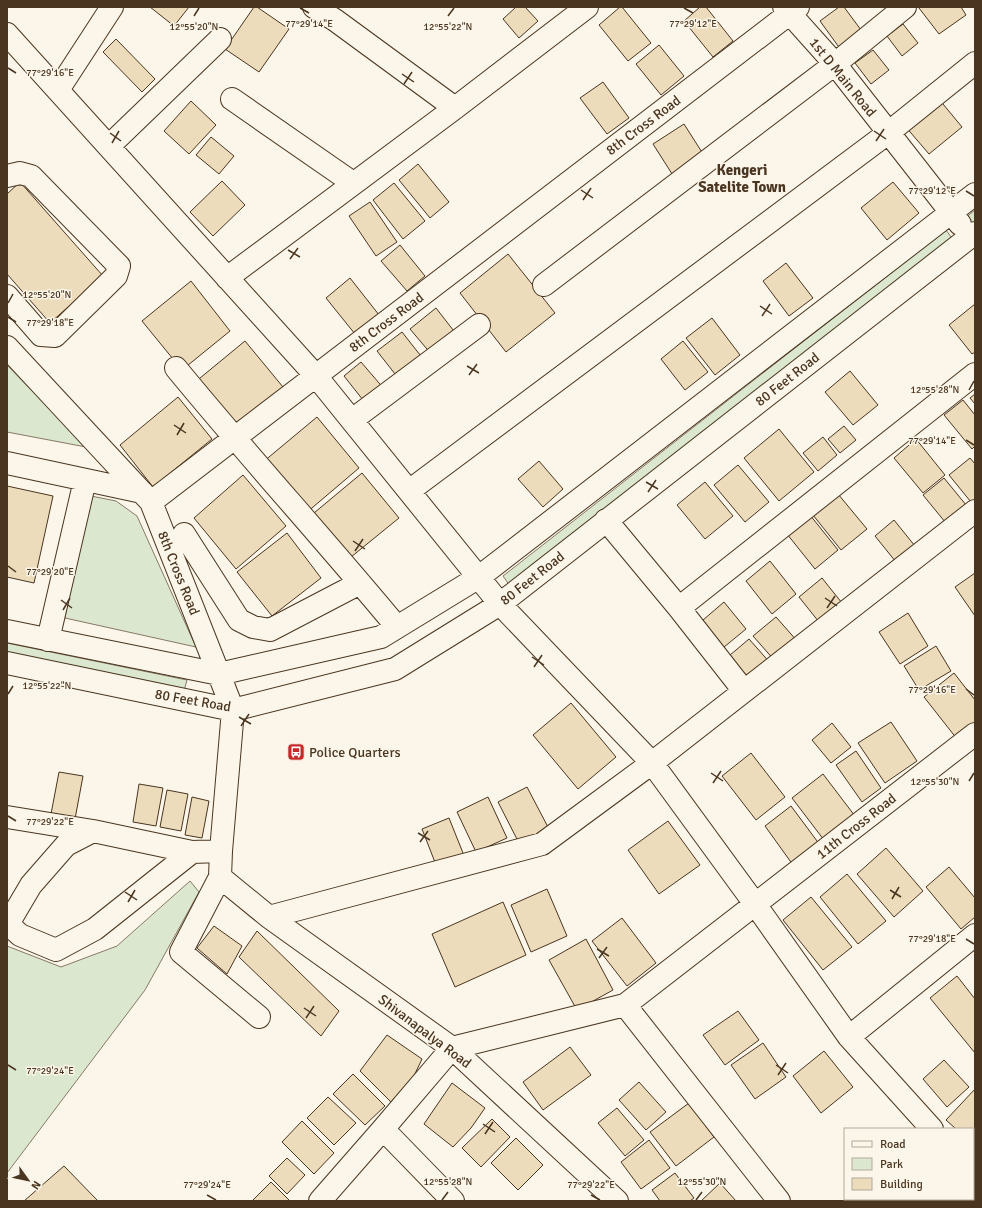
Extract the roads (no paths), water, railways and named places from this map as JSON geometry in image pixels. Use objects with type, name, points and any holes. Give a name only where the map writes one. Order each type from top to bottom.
[{"type":"street","points":[[58,90],[112,7]]},
{"type":"street","points":[[314,7],[335,20],[455,108]]},
{"type":"street","points":[[227,278],[455,108],[587,7]]},
{"type":"street","points":[[544,285],[835,64],[906,7]]},
{"type":"street","name":"1st D Main Road","points":[[790,9],[835,64],[951,213],[973,238]]},
{"type":"street","name":"8th Cross Road","points":[[233,710],[146,497],[234,439],[790,9]]},
{"type":"street","points":[[7,34],[316,376],[500,604],[652,763],[756,904],[849,1037],[931,1128]]},
{"type":"street","points":[[108,146],[220,39]]},
{"type":"street","points":[[409,491],[888,133],[975,63]]},
{"type":"street","points":[[232,99],[353,183]]},
{"type":"street","points":[[7,176],[20,173],[31,176],[119,266],[116,276],[55,336],[41,335],[7,296]]},
{"type":"street","points":[[7,631],[219,674],[381,637],[479,577],[975,194]]},
{"type":"street","name":"80 Feet Road","points":[[7,663],[233,710],[395,669],[500,604],[606,520],[973,238]]},
{"type":"street","points":[[352,420],[479,325]]},
{"type":"street","points":[[7,347],[146,497]]},
{"type":"street","points":[[176,368],[234,439],[360,583],[396,627]]},
{"type":"street","points":[[679,608],[975,374]]},
{"type":"street","points":[[7,463],[85,480],[146,497]]},
{"type":"street","points":[[48,640],[85,480]]},
{"type":"street","points":[[268,917],[542,844],[652,763],[975,511]]},
{"type":"street","points":[[606,520],[679,608],[744,691]]},
{"type":"street","points":[[184,534],[239,620],[253,627],[270,630],[360,583]]},
{"type":"street","points":[[233,710],[220,877],[181,952],[259,1017]]},
{"type":"street","name":"11th Cross Road","points":[[625,1005],[975,734]]},
{"type":"street","points":[[7,818],[93,831],[192,852],[221,851]]},
{"type":"street","points":[[93,831],[66,845],[31,885],[8,923],[20,935],[56,950],[95,930],[192,852]]},
{"type":"street","name":"Shivanapalya Road","points":[[220,877],[268,917],[452,1048],[617,1201]]},
{"type":"street","points":[[849,1037],[975,935]]},
{"type":"street","points":[[330,1197],[383,1130],[452,1048],[625,1005],[779,1201]]},
{"type":"street","points":[[383,1130],[453,1201]]},
{"type":"place","name":"Police Quarters","points":[[296,752]]},
{"type":"district","name":"Kengeri Satelite Town","points":[[742,178]]}]
